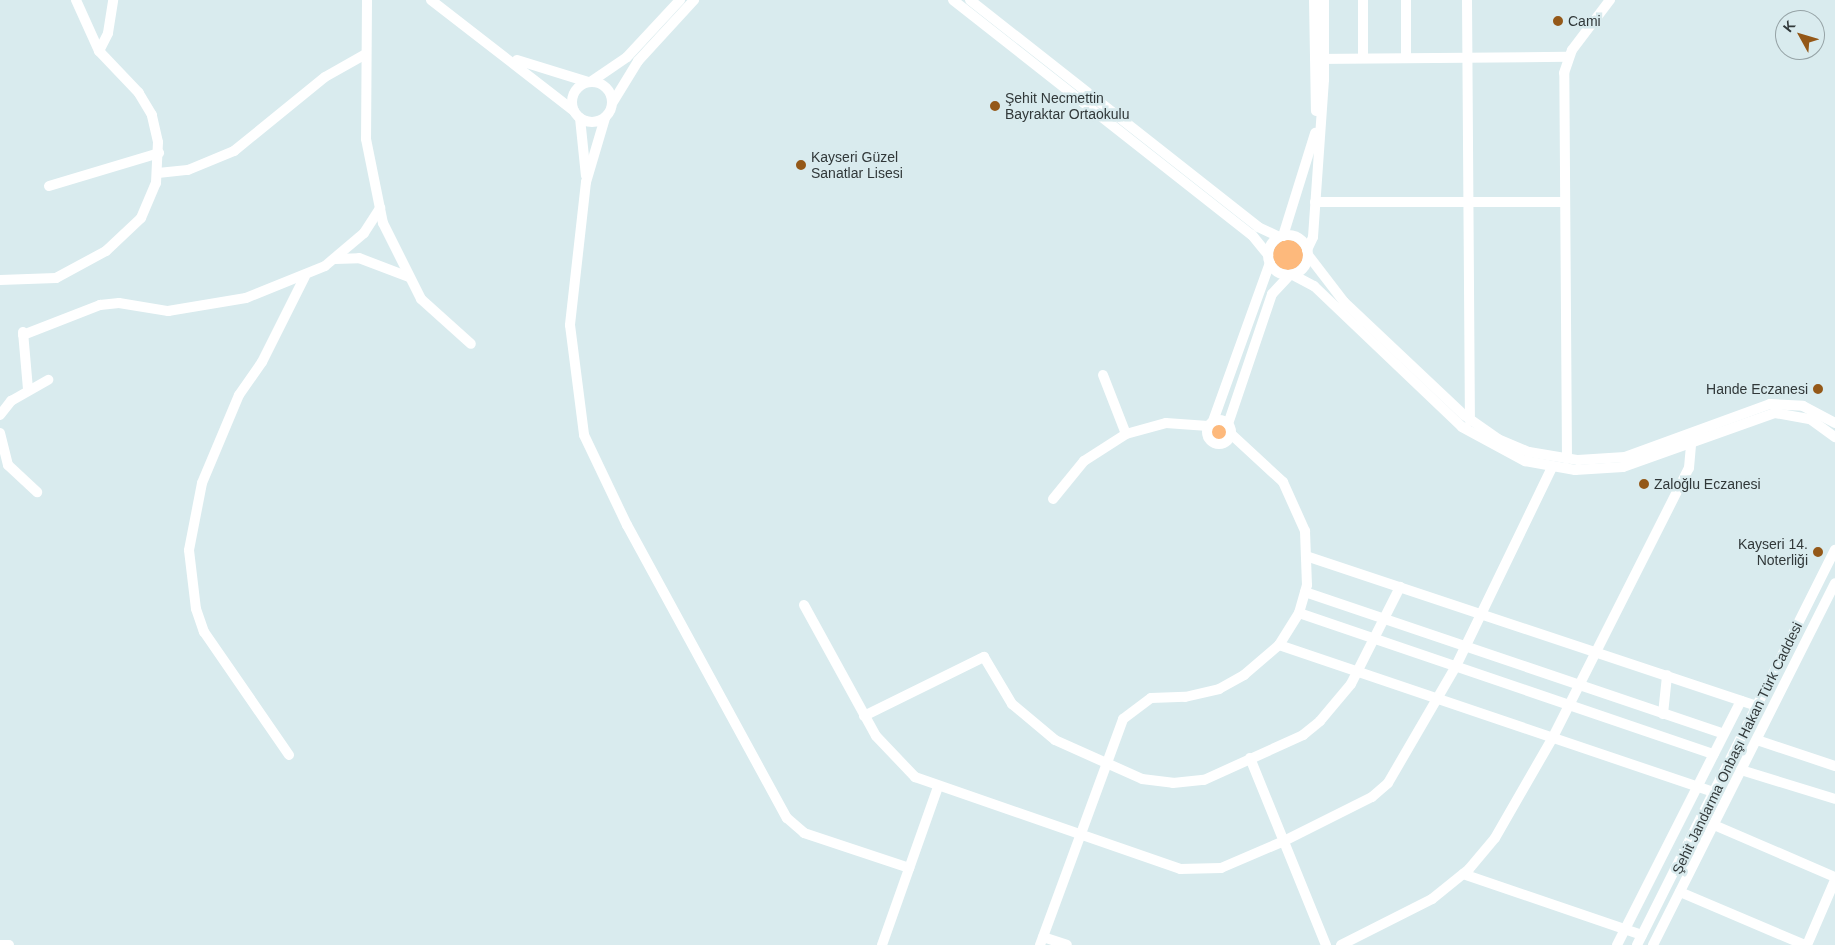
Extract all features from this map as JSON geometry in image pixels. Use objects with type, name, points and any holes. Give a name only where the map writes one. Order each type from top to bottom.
[{"type":"street","points":[[0,280],[48,280],[106,252],[141,218],[158,173],[159,152],[155,124],[144,100],[99,51],[76,0]]},
{"type":"street","points":[[99,51],[108,33],[113,0]]},
{"type":"street","points":[[367,0],[364,55],[366,139],[380,208],[408,277],[436,316],[471,344]]},
{"type":"street","points":[[431,0],[577,114],[592,122],[605,118]]},
{"type":"street","points":[[586,182],[574,93],[627,56],[680,0]]},
{"type":"street","points":[[694,0],[638,61],[613,102],[605,118],[586,182],[570,325],[584,435],[627,525],[787,818],[804,833],[909,868]]},
{"type":"street","points":[[953,0],[1252,235],[1279,273],[1291,275],[1314,286],[1462,427],[1502,452],[1552,467],[1623,467],[1691,445],[1775,413],[1810,419],[1835,437]]},
{"type":"street","points":[[970,0],[1258,227],[1281,236],[1300,239],[1344,302],[1470,421],[1518,448],[1567,459],[1640,454],[1770,404],[1803,406],[1835,423]]},
{"type":"street","points":[[1314,0],[1319,59],[1315,202],[1308,253],[1304,267],[1291,275],[1272,294],[1230,429],[1225,442],[1215,443],[1208,436],[1211,424],[1269,259],[1281,236],[1315,134],[1319,59],[1324,0]]},
{"type":"street","points":[[1363,0],[1363,58]]},
{"type":"street","points":[[1406,0],[1406,58]]},
{"type":"street","points":[[1467,0],[1470,421]]},
{"type":"street","points":[[1567,459],[1564,73],[1568,57],[1610,0]]},
{"type":"street","points":[[492,47],[526,64],[605,86],[613,102]]},
{"type":"street","points":[[158,173],[188,170],[234,151],[312,86],[364,55]]},
{"type":"street","points":[[1319,59],[1568,57]]},
{"type":"street","points":[[49,186],[159,152]]},
{"type":"street","points":[[1315,202],[1565,202]]},
{"type":"street","points":[[28,389],[23,334],[100,305],[119,303],[163,311],[207,308],[305,276],[332,260],[364,233],[380,208]]},
{"type":"street","points":[[332,260],[359,258],[408,277]]},
{"type":"street","points":[[289,754],[204,632],[196,609],[189,550],[202,483],[238,395],[262,362],[305,276]]},
{"type":"street","points":[[1103,375],[1126,434]]},
{"type":"street","points":[[0,416],[28,389],[48,380]]},
{"type":"street","points":[[1053,499],[1084,461],[1126,434],[1166,423],[1211,424],[1230,429],[1266,462],[1288,490],[1300,515],[1309,557],[1305,592],[1299,613],[1279,645],[1258,665],[1219,689],[1185,697],[1151,698],[1138,705],[1118,725],[1042,941],[1067,945]]},
{"type":"street","points":[[0,433],[8,465],[37,492]]},
{"type":"street","points":[[1341,945],[1406,915],[1463,874],[1502,828],[1553,737],[1689,468],[1691,445]]},
{"type":"street","points":[[804,605],[864,716],[898,764],[938,787],[1190,870],[1231,865],[1284,841],[1384,788],[1438,700],[1466,647],[1552,467]]},
{"type":"street","name":"Şehit Jandarma Onbaşı Hakan Türk Caddesi","points":[[1637,945],[1716,793],[1835,550]]},
{"type":"street","points":[[1309,557],[1757,706]]},
{"type":"street","name":"Şehit Jandarma Onbaşı Hakan Türk Caddesi","points":[[1653,945],[1835,583]]},
{"type":"street","points":[[864,716],[984,657],[1006,695],[1032,724],[1104,763],[1142,779],[1183,783],[1204,780],[1312,728],[1335,706],[1358,672],[1400,587]]},
{"type":"street","points":[[1305,592],[1724,734]]},
{"type":"street","points":[[1299,613],[1714,754]]},
{"type":"street","points":[[1279,645],[1716,793]]},
{"type":"street","points":[[1663,714],[1667,675]]},
{"type":"street","points":[[1616,945],[1742,701]]},
{"type":"street","points":[[1757,740],[1835,766]]},
{"type":"street","points":[[1250,758],[1326,945]]},
{"type":"street","points":[[1741,770],[1835,799]]},
{"type":"street","points":[[882,945],[938,787]]},
{"type":"street","points":[[1680,892],[1809,944],[1835,878],[1714,825]]},
{"type":"street","points":[[1463,874],[1642,934]]},
{"type":"street","points":[[0,945],[9,945]]},
{"type":"shaded area","points":[[1288,240],[1298,245],[1303,255],[1298,265],[1288,270],[1278,265],[1273,255],[1278,245]]},
{"type":"shaded area","points":[[1216,424],[1222,424],[1227,429],[1225,438],[1216,440],[1211,435],[1211,429]]},
{"type":"place","name":"Cami","points":[[1558,21]]},
{"type":"place","name":"Şehit Necmettin Bayraktar Ortaokulu","points":[[995,106]]},
{"type":"place","name":"Kayseri Güzel Sanatlar Lisesi","points":[[801,165]]},
{"type":"place","name":"Hande Eczanesi","points":[[1818,389]]},
{"type":"place","name":"Zaloğlu Eczanesi","points":[[1644,484]]},
{"type":"place","name":"Kayseri 14. Noterliği","points":[[1818,552]]}]
